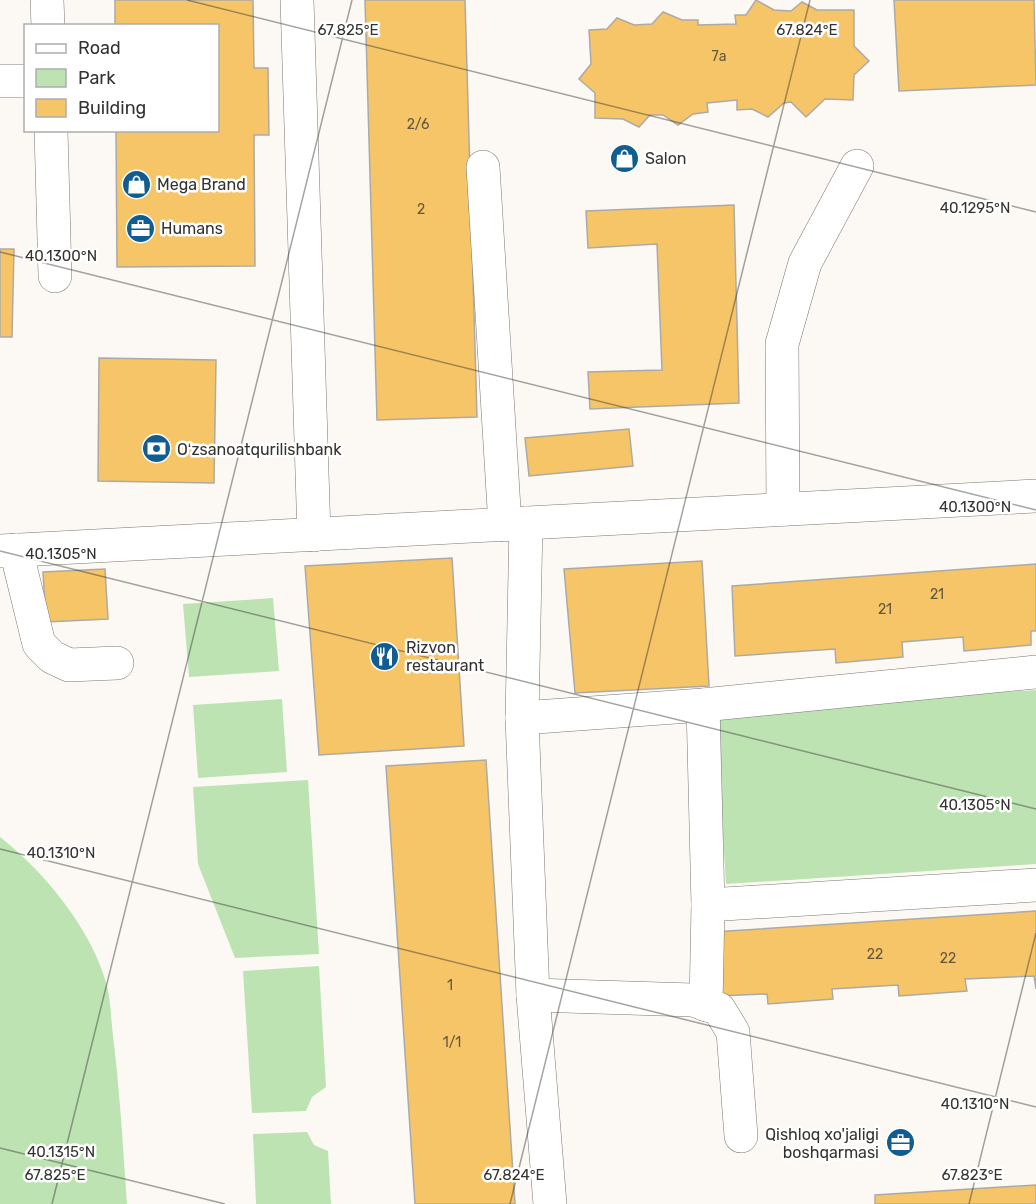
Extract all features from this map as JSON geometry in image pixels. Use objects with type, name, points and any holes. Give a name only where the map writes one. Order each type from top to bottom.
[{"type":"lane","points":[[47,0],[48,24]]},
{"type":"lane","points":[[297,0],[314,535]]},
{"type":"lane","points":[[0,81],[24,81]]},
{"type":"lane","points":[[51,132],[55,276]]},
{"type":"lane","points":[[783,509],[782,344],[805,263],[857,166]]},
{"type":"lane","points":[[483,167],[515,524],[533,995],[550,1204]]},
{"type":"lane","points":[[117,663],[69,665],[52,657],[39,644],[8,550],[1036,496]]},
{"type":"lane","points":[[522,718],[703,705],[1036,672]]},
{"type":"lane","points":[[703,705],[708,905],[705,1005]]},
{"type":"lane","points":[[708,905],[1036,885]]},
{"type":"lane","points":[[533,995],[693,1000],[720,1010],[733,1032],[741,1136]]},
{"type":"green space","points":[[273,598],[279,671],[189,677],[183,604]]},
{"type":"green space","points":[[1036,690],[1036,864],[726,884],[715,710]]},
{"type":"green space","points":[[282,699],[287,772],[198,778],[193,705]]},
{"type":"green space","points":[[308,780],[319,954],[235,958],[198,864],[193,787]]},
{"type":"green space","points":[[0,837],[33,867],[65,904],[91,944],[100,965],[110,1005],[127,1204],[0,1204]]},
{"type":"green space","points":[[319,966],[326,1087],[312,1097],[306,1111],[252,1113],[243,971]]},
{"type":"green space","points":[[307,1132],[314,1145],[328,1151],[331,1204],[256,1204],[253,1134]]},
{"type":"building","points":[[115,0],[253,0],[254,68],[268,68],[269,135],[254,135],[255,266],[117,267],[116,132],[219,132],[219,24],[115,24]]},
{"type":"building","points":[[365,0],[465,0],[477,417],[377,420]]},
{"type":"building","points":[[756,0],[774,10],[791,11],[802,2],[817,10],[854,10],[854,46],[869,61],[854,75],[853,100],[825,99],[806,117],[791,102],[784,103],[768,117],[752,109],[737,110],[737,100],[707,103],[708,112],[693,114],[678,125],[663,115],[650,115],[639,127],[623,119],[595,118],[595,93],[579,79],[591,64],[589,30],[607,29],[617,18],[634,25],[652,24],[663,12],[682,20],[698,20],[698,25],[736,24],[735,15],[746,15]]},
{"type":"building","points":[[894,0],[1034,0],[1036,85],[899,91]]},
{"type":"building","points":[[734,205],[739,403],[590,409],[588,372],[662,370],[657,244],[588,248],[586,211]]},
{"type":"building","points":[[0,249],[14,249],[12,337],[0,337]]},
{"type":"building","name":"Oʻzsanoatqurilishbank","points":[[99,358],[216,360],[214,483],[98,481]]},
{"type":"building","points":[[629,429],[633,466],[529,476],[525,438]]},
{"type":"building","name":"Rizvon restaurant","points":[[452,558],[464,746],[319,755],[305,566]]},
{"type":"building","points":[[702,561],[709,686],[575,693],[564,569]]},
{"type":"building","points":[[1036,564],[1036,631],[1031,631],[1031,645],[964,651],[963,637],[902,642],[903,657],[836,663],[835,649],[735,656],[732,586]]},
{"type":"building","points":[[105,569],[108,619],[46,622],[43,572]]},
{"type":"building","points":[[486,760],[515,1204],[415,1204],[386,766]]},
{"type":"building","points":[[1036,911],[1036,989],[1034,976],[965,979],[967,991],[899,996],[898,985],[832,989],[833,999],[768,1004],[767,994],[717,996],[713,932]]},
{"type":"building","points":[[1036,1185],[1036,1204],[875,1204],[875,1195]]},
{"type":"place","name":"Salon","points":[[624,158]]},
{"type":"place","name":"Mega Brand","points":[[136,184]]},
{"type":"place","name":"Humans","points":[[140,228]]},
{"type":"place","name":"Oʻzsanoatqurilishbank","points":[[156,449]]},
{"type":"place","name":"Rizvon restaurant","points":[[385,656]]},
{"type":"place","name":"Qishloq xo'jaligi boshqarmasi","points":[[900,1143]]}]
